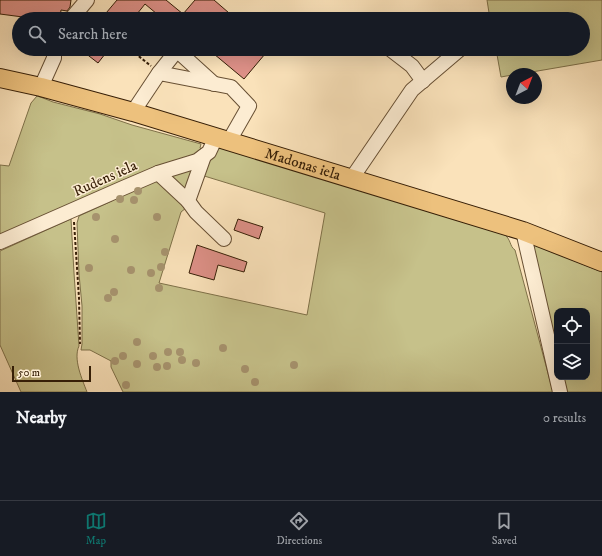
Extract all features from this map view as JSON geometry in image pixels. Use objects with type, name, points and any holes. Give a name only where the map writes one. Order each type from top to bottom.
[{"type":"main road","name":"Madonas iela","points":[[0,78],[41,87],[133,112],[352,178],[524,231],[602,262]]},
{"type":"street","points":[[77,12],[87,0]]},
{"type":"street","points":[[41,87],[54,56]]},
{"type":"street","points":[[133,112],[159,73],[172,56]]},
{"type":"street","points":[[183,56],[214,84]]},
{"type":"street","points":[[399,56],[412,66],[423,80]]},
{"type":"street","points":[[352,178],[412,90],[452,56]]},
{"type":"street","points":[[159,73],[231,87],[249,106],[222,139],[204,156],[188,201]]},
{"type":"street","name":"Rudens iela","points":[[0,242],[158,173],[188,164],[204,156]]},
{"type":"street","points":[[158,173],[188,201],[196,212],[224,239]]},
{"type":"street","points":[[524,231],[560,392]]},
{"type":"path","points":[[139,56],[159,73]]},
{"type":"path","points":[[79,208],[74,221],[80,344]]},
{"type":"shaded area","points":[[487,0],[602,0],[602,60],[542,70],[542,68],[506,68],[506,76],[501,77],[497,56],[590,56],[590,12],[489,12]]},
{"type":"shaded area","points":[[37,96],[53,102],[100,114],[132,125],[201,144],[200,148],[203,151],[0,236],[0,165],[9,166],[31,103]]},
{"type":"shaded area","points":[[220,147],[503,233],[508,238],[515,250],[553,392],[123,392],[111,367],[111,361],[90,350],[81,350],[82,306],[77,223],[79,216],[112,201],[126,192],[154,181],[159,181],[186,208],[181,212],[159,283],[307,315],[325,213],[201,175],[215,148]]},
{"type":"shaded area","points":[[194,169],[187,193],[170,175]]},
{"type":"shaded area","points":[[71,219],[79,346],[77,357],[79,369],[87,392],[21,392],[0,345],[0,251]]},
{"type":"shaded area","points":[[531,243],[541,244],[542,248],[558,254],[570,256],[570,259],[602,272],[602,392],[566,392],[563,380],[590,380],[590,308],[554,308],[554,347]]},
{"type":"building","points":[[0,0],[71,0],[70,7],[67,11],[12,12],[12,16],[0,14]]},
{"type":"building","points":[[117,0],[166,0],[181,12],[155,12],[145,4],[139,12],[107,12]]},
{"type":"building","points":[[195,0],[214,0],[228,12],[185,12]]},
{"type":"building","points":[[89,56],[104,56],[98,63]]},
{"type":"building","points":[[216,56],[263,56],[244,79]]},
{"type":"building","points":[[238,219],[263,227],[259,239],[234,230]]},
{"type":"building","points":[[197,245],[247,262],[244,272],[218,265],[214,280],[189,273]]}]
